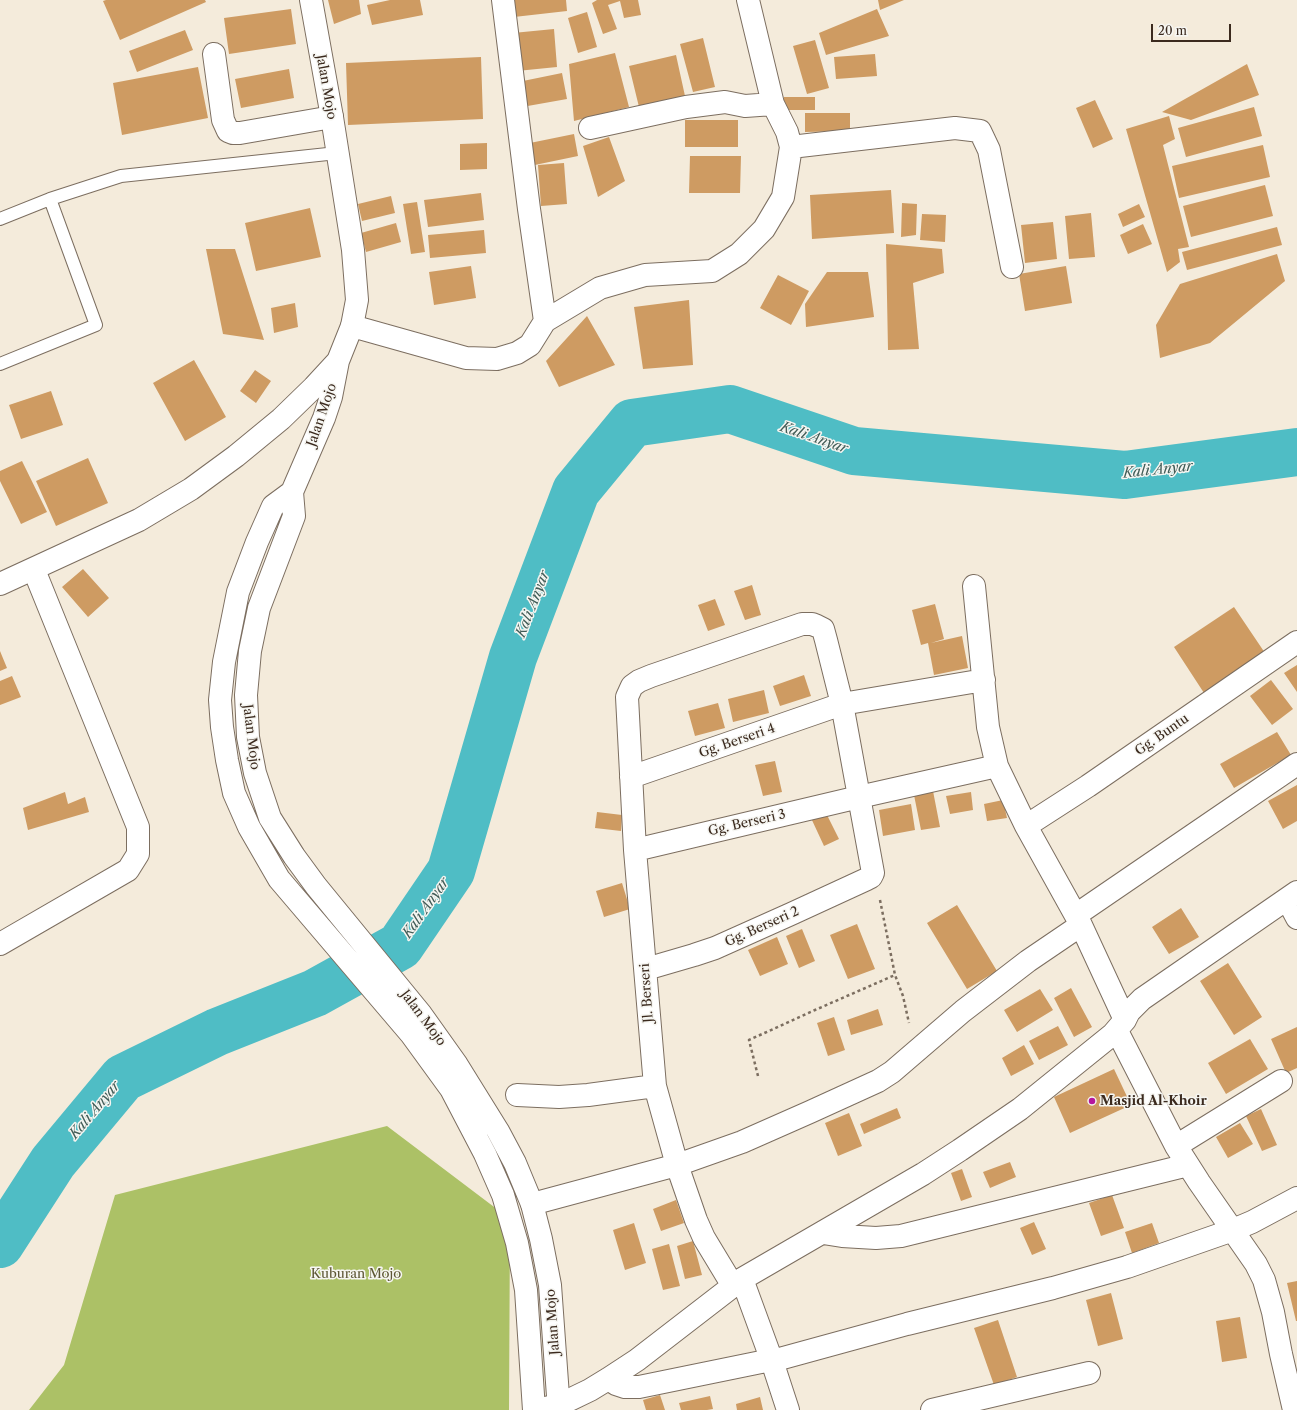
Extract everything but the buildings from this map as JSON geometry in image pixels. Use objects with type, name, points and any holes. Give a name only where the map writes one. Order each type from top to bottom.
[{"type":"street","name":"Jalan Mojo","points":[[310,0],[332,116],[353,250],[357,300],[352,326],[338,361],[331,397],[324,418],[292,492],[294,516],[258,608],[250,651],[246,695],[248,737],[255,773],[270,818],[294,856],[316,886],[420,1012],[457,1065],[498,1131],[515,1163],[532,1204],[550,1285],[559,1408]]},
{"type":"street","points":[[503,0],[528,201],[545,322]]},
{"type":"street","points":[[352,326],[466,358],[497,359],[517,353],[530,345],[545,322],[600,288],[645,275],[712,271],[739,254],[764,229],[783,198],[791,147],[787,132],[773,104],[748,0]]},
{"type":"street","points":[[214,54],[223,120],[228,131],[240,133],[332,116]]},
{"type":"street","points":[[590,128],[686,107],[726,102],[745,106],[773,104]]},
{"type":"street","points":[[791,147],[955,128],[980,131],[989,150],[1012,267]]},
{"type":"street","points":[[0,584],[34,570],[139,520],[190,489],[236,456],[281,419],[338,361]]},
{"type":"street","points":[[292,492],[272,506],[257,542],[238,592],[224,662],[220,700],[224,740],[234,793],[249,827],[266,859],[279,879],[411,1034],[451,1089],[485,1154],[503,1195],[517,1243],[526,1290],[535,1410],[559,1408],[608,1379],[637,1360],[737,1282],[923,1174],[1020,1110],[1121,1026],[1132,1008],[1142,999],[1292,895],[1297,918]]},
{"type":"street","points":[[0,944],[128,870],[138,854],[138,827],[34,570]]},
{"type":"street","points":[[974,586],[988,728],[997,766],[1026,826],[1078,920],[1121,1026],[1176,1146],[1256,1264],[1269,1295],[1286,1377],[1287,1408]]},
{"type":"street","name":"Jl. Berseri","points":[[788,1410],[772,1360],[737,1282],[704,1238],[696,1220],[677,1165],[655,1086],[635,850],[627,697],[632,686],[651,676],[802,624],[812,624],[822,629],[842,704]]},
{"type":"street","name":"Gg. Buntu","points":[[1026,826],[1088,786],[1297,642]]},
{"type":"street","name":"Gg. Berseri 4","points":[[631,777],[842,704],[984,680]]},
{"type":"street","points":[[842,704],[874,871]]},
{"type":"street","points":[[532,1204],[677,1165],[742,1142],[878,1081],[892,1072],[964,1011],[1078,920],[1297,764]]},
{"type":"street","name":"Gg. Berseri 3","points":[[635,850],[997,766]]},
{"type":"street","name":"Gg. Berseri 2","points":[[646,969],[694,955],[734,940],[867,879],[871,877],[874,871]]},
{"type":"street","points":[[1176,1146],[1281,1081]]},
{"type":"street","points":[[517,1095],[559,1097],[588,1095],[655,1086]]},
{"type":"street","points":[[823,1233],[842,1236],[876,1238],[901,1236],[1188,1165]]},
{"type":"street","points":[[608,1379],[625,1387],[639,1387],[772,1360],[907,1324],[1053,1288],[1119,1269],[1233,1230],[1252,1222],[1297,1198]]},
{"type":"street","points":[[932,1410],[1089,1373]]},
{"type":"lane","points":[[0,219],[50,199],[121,176],[337,153]]},
{"type":"lane","points":[[0,364],[96,325],[50,199]]},
{"type":"path","points":[[874,871],[895,975],[907,1012],[914,1053]]},
{"type":"path","points":[[758,1076],[749,1040],[895,975]]},
{"type":"green space","name":"Kuburan Mojo","points":[[387,1126],[510,1219],[509,1410],[29,1410],[64,1365],[115,1195]]},
{"type":"waterway","name":"Kali Anyar","points":[[0,1244],[53,1162],[123,1078],[217,1032],[315,993],[400,946],[451,871],[513,657],[576,491],[632,423],[730,409],[854,451],[1125,475],[1297,452]]},
{"type":"place","name":"Masjid Al-Khoir","points":[[1092,1101]]}]
